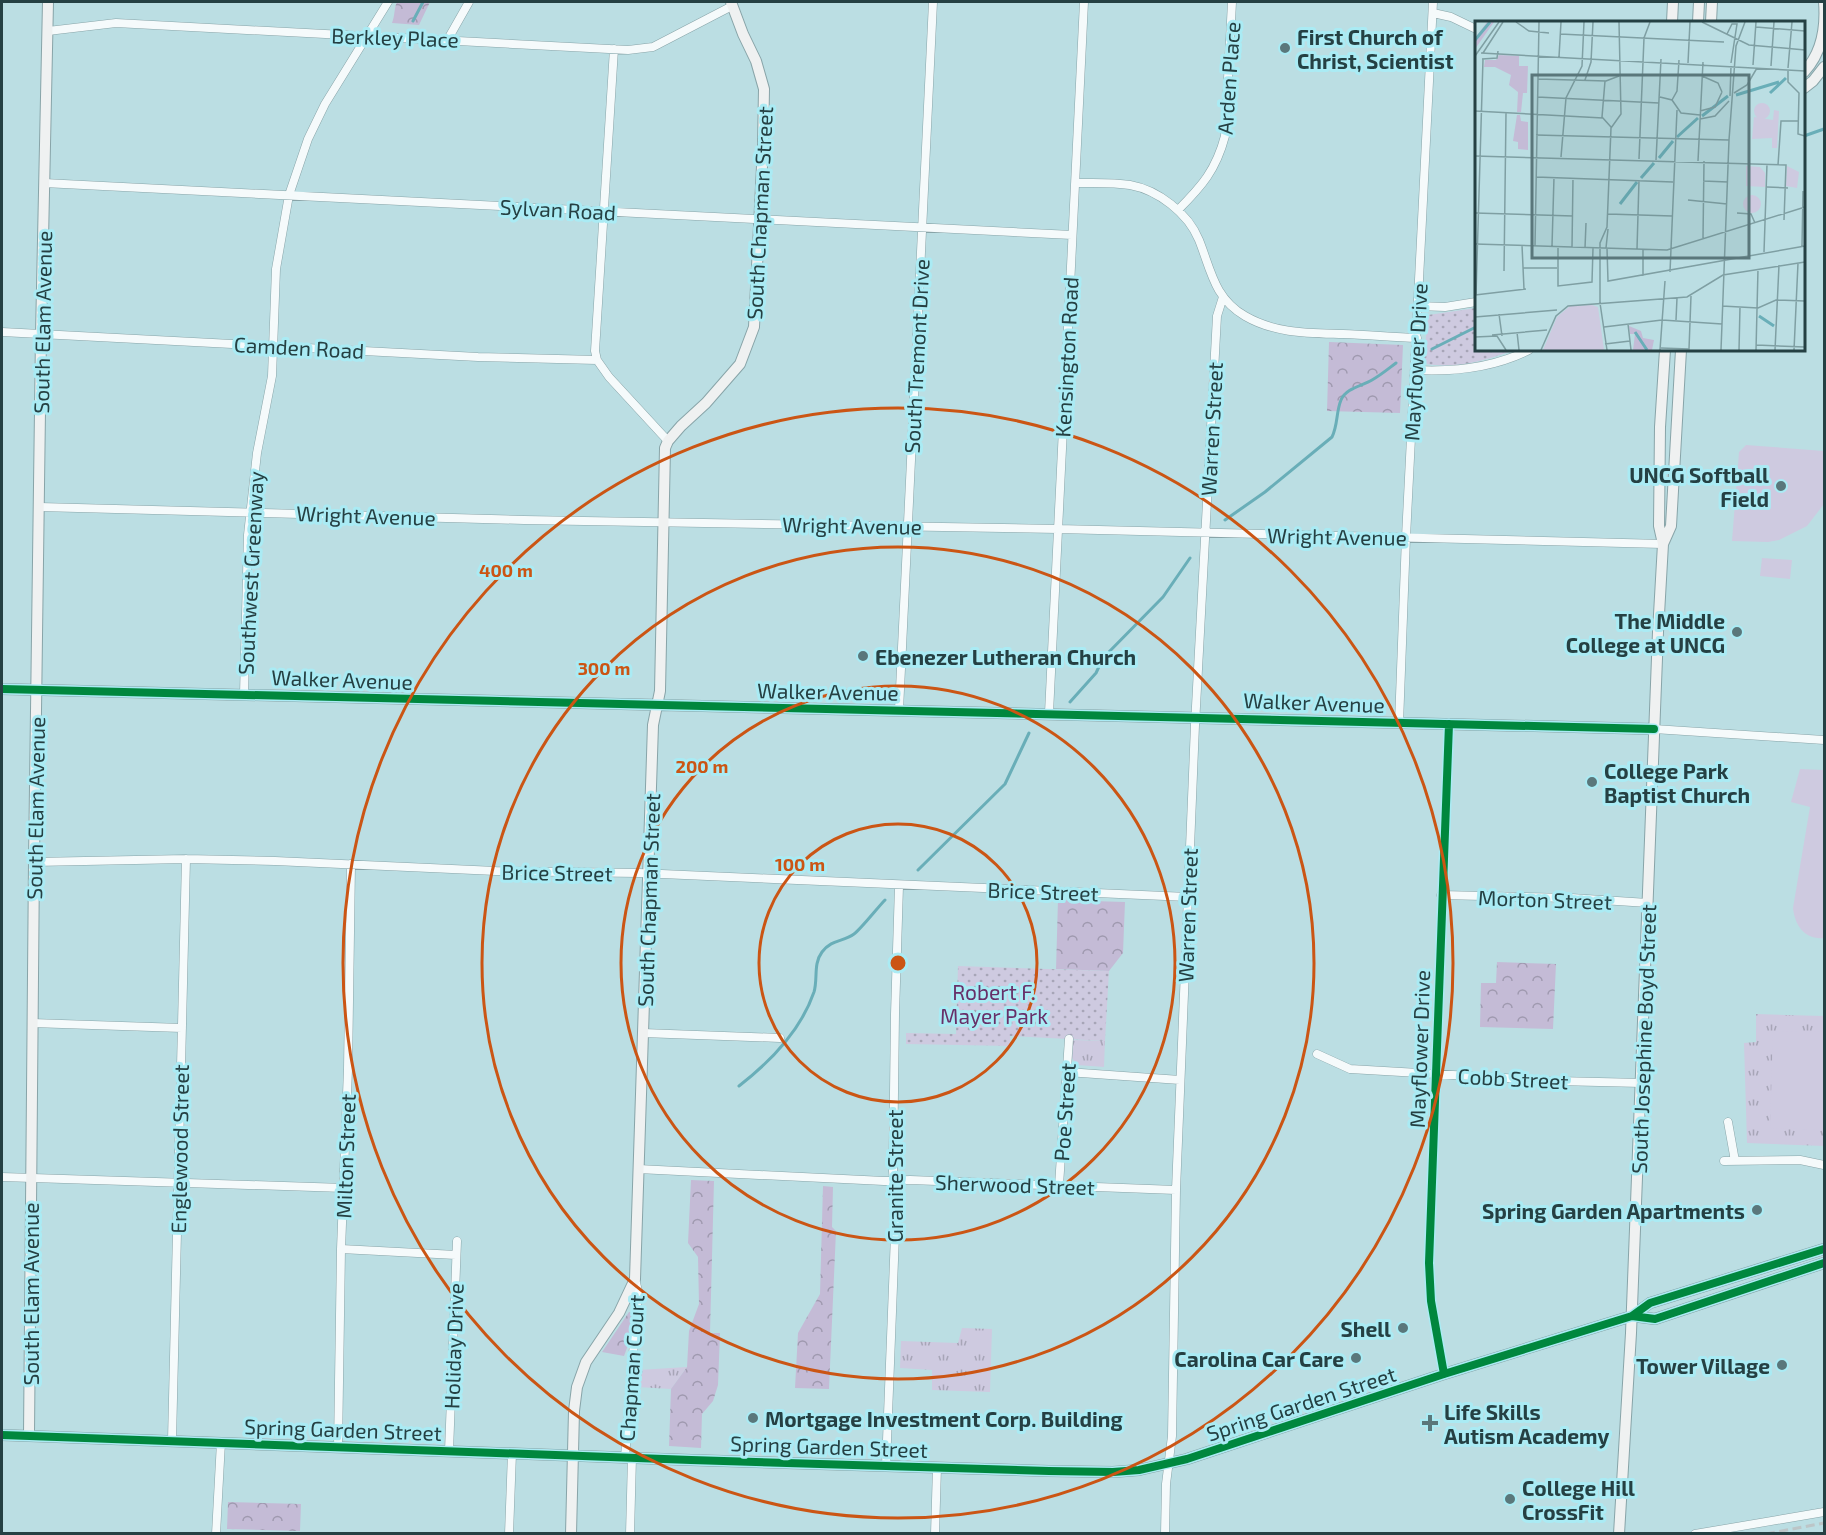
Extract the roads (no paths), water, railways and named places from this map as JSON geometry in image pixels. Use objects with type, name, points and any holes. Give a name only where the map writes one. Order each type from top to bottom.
[{"type":"street","name":"South Elam Avenue","points":[[29,1435],[36,690],[48,2]]},
{"type":"street","name":"Southwest Greenway","points":[[244,694],[248,535],[253,482],[272,376],[276,269],[289,195],[308,139],[325,104],[388,2]]},
{"type":"street","points":[[448,39],[469,2]]},
{"type":"street","name":"South Tremont Drive","points":[[898,711],[933,2]]},
{"type":"street","name":"Kensington Road","points":[[1049,713],[1084,2]]},
{"type":"street","name":"Arden Place","points":[[1178,210],[1208,178],[1221,153],[1225,136],[1232,2]]},
{"type":"street","name":"Mayflower Drive","points":[[1399,723],[1433,2]]},
{"type":"street","points":[[1672,21],[1673,2]]},
{"type":"street","points":[[1698,21],[1699,2]]},
{"type":"street","points":[[1711,21],[1712,2]]},
{"type":"street","points":[[1718,21],[1719,2]]},
{"type":"street","points":[[1805,69],[1816,55],[1820,45],[1824,2]]},
{"type":"street","name":"Berkley Place","points":[[48,32],[116,23],[614,49],[653,47],[732,4]]},
{"type":"street","name":"South Chapman Street","points":[[571,1533],[575,1398],[582,1371],[619,1313],[635,1279],[653,725],[660,691],[665,448],[668,441],[723,385],[740,364],[754,327],[765,113],[764,88],[756,61],[732,4]]},
{"type":"street","points":[[1433,13],[1451,17],[1475,28]]},
{"type":"street","points":[[614,49],[595,351],[597,360],[609,377],[668,441]]},
{"type":"street","points":[[1805,87],[1813,81],[1824,67]]},
{"type":"street","name":"Sylvan Road","points":[[44,183],[1072,235]]},
{"type":"street","points":[[1075,183],[1120,184],[1137,187],[1163,199],[1178,210],[1199,240],[1210,274],[1223,297],[1243,315],[1285,331],[1416,338]]},
{"type":"street","name":"Warren Street","points":[[1164,1533],[1172,1436],[1176,1190],[1196,716],[1217,316],[1223,297]]},
{"type":"street","points":[[1418,306],[1445,307],[1475,302]]},
{"type":"street","name":"Camden Road","points":[[2,332],[478,357],[597,360]]},
{"type":"street","points":[[1415,370],[1450,370],[1483,366],[1527,351]]},
{"type":"street","name":"South Josephine Boyd Street","points":[[1619,1533],[1632,1316],[1663,544],[1659,526],[1663,351]]},
{"type":"street","name":"South Josephine Boyd Street","points":[[1663,544],[1671,526],[1681,351]]},
{"type":"street","name":"Wright Avenue","points":[[40,507],[1663,544]]},
{"type":"street","name":"Walker Avenue","points":[[2,689],[1196,716],[1654,729],[1824,740]]},
{"type":"street","name":"Mayflower Drive","points":[[1444,1374],[1431,1301],[1429,1263],[1449,724]]},
{"type":"street","name":"Brice Street","points":[[34,862],[186,859],[351,864],[1188,897]]},
{"type":"street","name":"Englewood Street","points":[[172,1440],[186,859]]},
{"type":"street","name":"Milton Street","points":[[338,1448],[351,864]]},
{"type":"street","name":"Granite Street","points":[[886,1466],[896,1209],[893,1172],[899,886]]},
{"type":"street","name":"Morton Street","points":[[1441,895],[1571,898],[1648,903]]},
{"type":"street","points":[[32,1023],[182,1028]]},
{"type":"street","points":[[643,1033],[780,1038]]},
{"type":"street","name":"Poe Street","points":[[1059,1185],[1069,1039]]},
{"type":"street","name":"Cobb Street","points":[[1317,1054],[1350,1069],[1556,1081],[1642,1083]]},
{"type":"street","points":[[1067,1072],[1180,1080]]},
{"type":"street","points":[[1728,1122],[1734,1161]]},
{"type":"street","points":[[1724,1161],[1800,1160],[1824,1165]]},
{"type":"street","name":"Sherwood Street","points":[[638,1169],[1176,1190]]},
{"type":"street","points":[[2,1178],[344,1188]]},
{"type":"street","name":"Holiday Drive","points":[[449,1451],[457,1241]]},
{"type":"street","points":[[341,1249],[456,1255]]},
{"type":"street","name":"Spring Garden Street","points":[[2,1435],[338,1448],[1113,1472],[1169,1465],[1444,1374],[1632,1316],[1650,1303],[1824,1249]]},
{"type":"street","name":"Spring Garden Street","points":[[1632,1316],[1655,1319],[1824,1263]]},
{"type":"street","name":"Chapman Court","points":[[630,1533],[628,1457],[638,1291],[635,1279]]},
{"type":"street","points":[[216,1533],[221,1442]]},
{"type":"street","points":[[510,1533],[512,1453]]},
{"type":"street","points":[[935,1533],[937,1467]]},
{"type":"street","points":[[1695,1533],[1824,1512]]},
{"type":"waterway","points":[[413,21],[423,2]]},
{"type":"waterway","points":[[1805,136],[1824,129]]},
{"type":"waterway","points":[[1432,349],[1475,328]]},
{"type":"waterway","points":[[1225,520],[1265,492],[1332,437],[1343,396],[1396,363]]},
{"type":"waterway","points":[[1070,702],[1096,673],[1103,658],[1163,597],[1190,558]]},
{"type":"waterway","points":[[918,870],[1005,784],[1029,733]]},
{"type":"waterway","points":[[739,1086],[762,1067],[793,1032],[814,992],[818,961],[822,952],[830,945],[854,934],[885,900]]},
{"type":"railway","points":[[1766,1534],[1824,1523]]},
{"type":"place","name":"First Church of Christ, Scientist","points":[[1285,48]]},
{"type":"place","name":"UNCG Softball Field","points":[[1781,486]]},
{"type":"place","name":"The Middle College at UNCG","points":[[1737,632]]},
{"type":"place","name":"Ebenezer Lutheran Church","points":[[863,656]]},
{"type":"place","name":"College Park Baptist Church","points":[[1592,782]]},
{"type":"place","name":"Spring Garden Apartments","points":[[1757,1210]]},
{"type":"place","name":"Shell","points":[[1403,1328]]},
{"type":"place","name":"Carolina Car Care","points":[[1356,1358]]},
{"type":"place","name":"Tower Village","points":[[1782,1365]]},
{"type":"place","name":"Mortgage Investment Corp. Building","points":[[753,1418]]},
{"type":"place","name":"Life Skills Autism Academy","points":[[1430,1423]]},
{"type":"place","name":"College Hill CrossFit","points":[[1510,1499]]},
{"type":"park label","name":"Robert F. Mayer Park","points":[[994,1003]]}]
